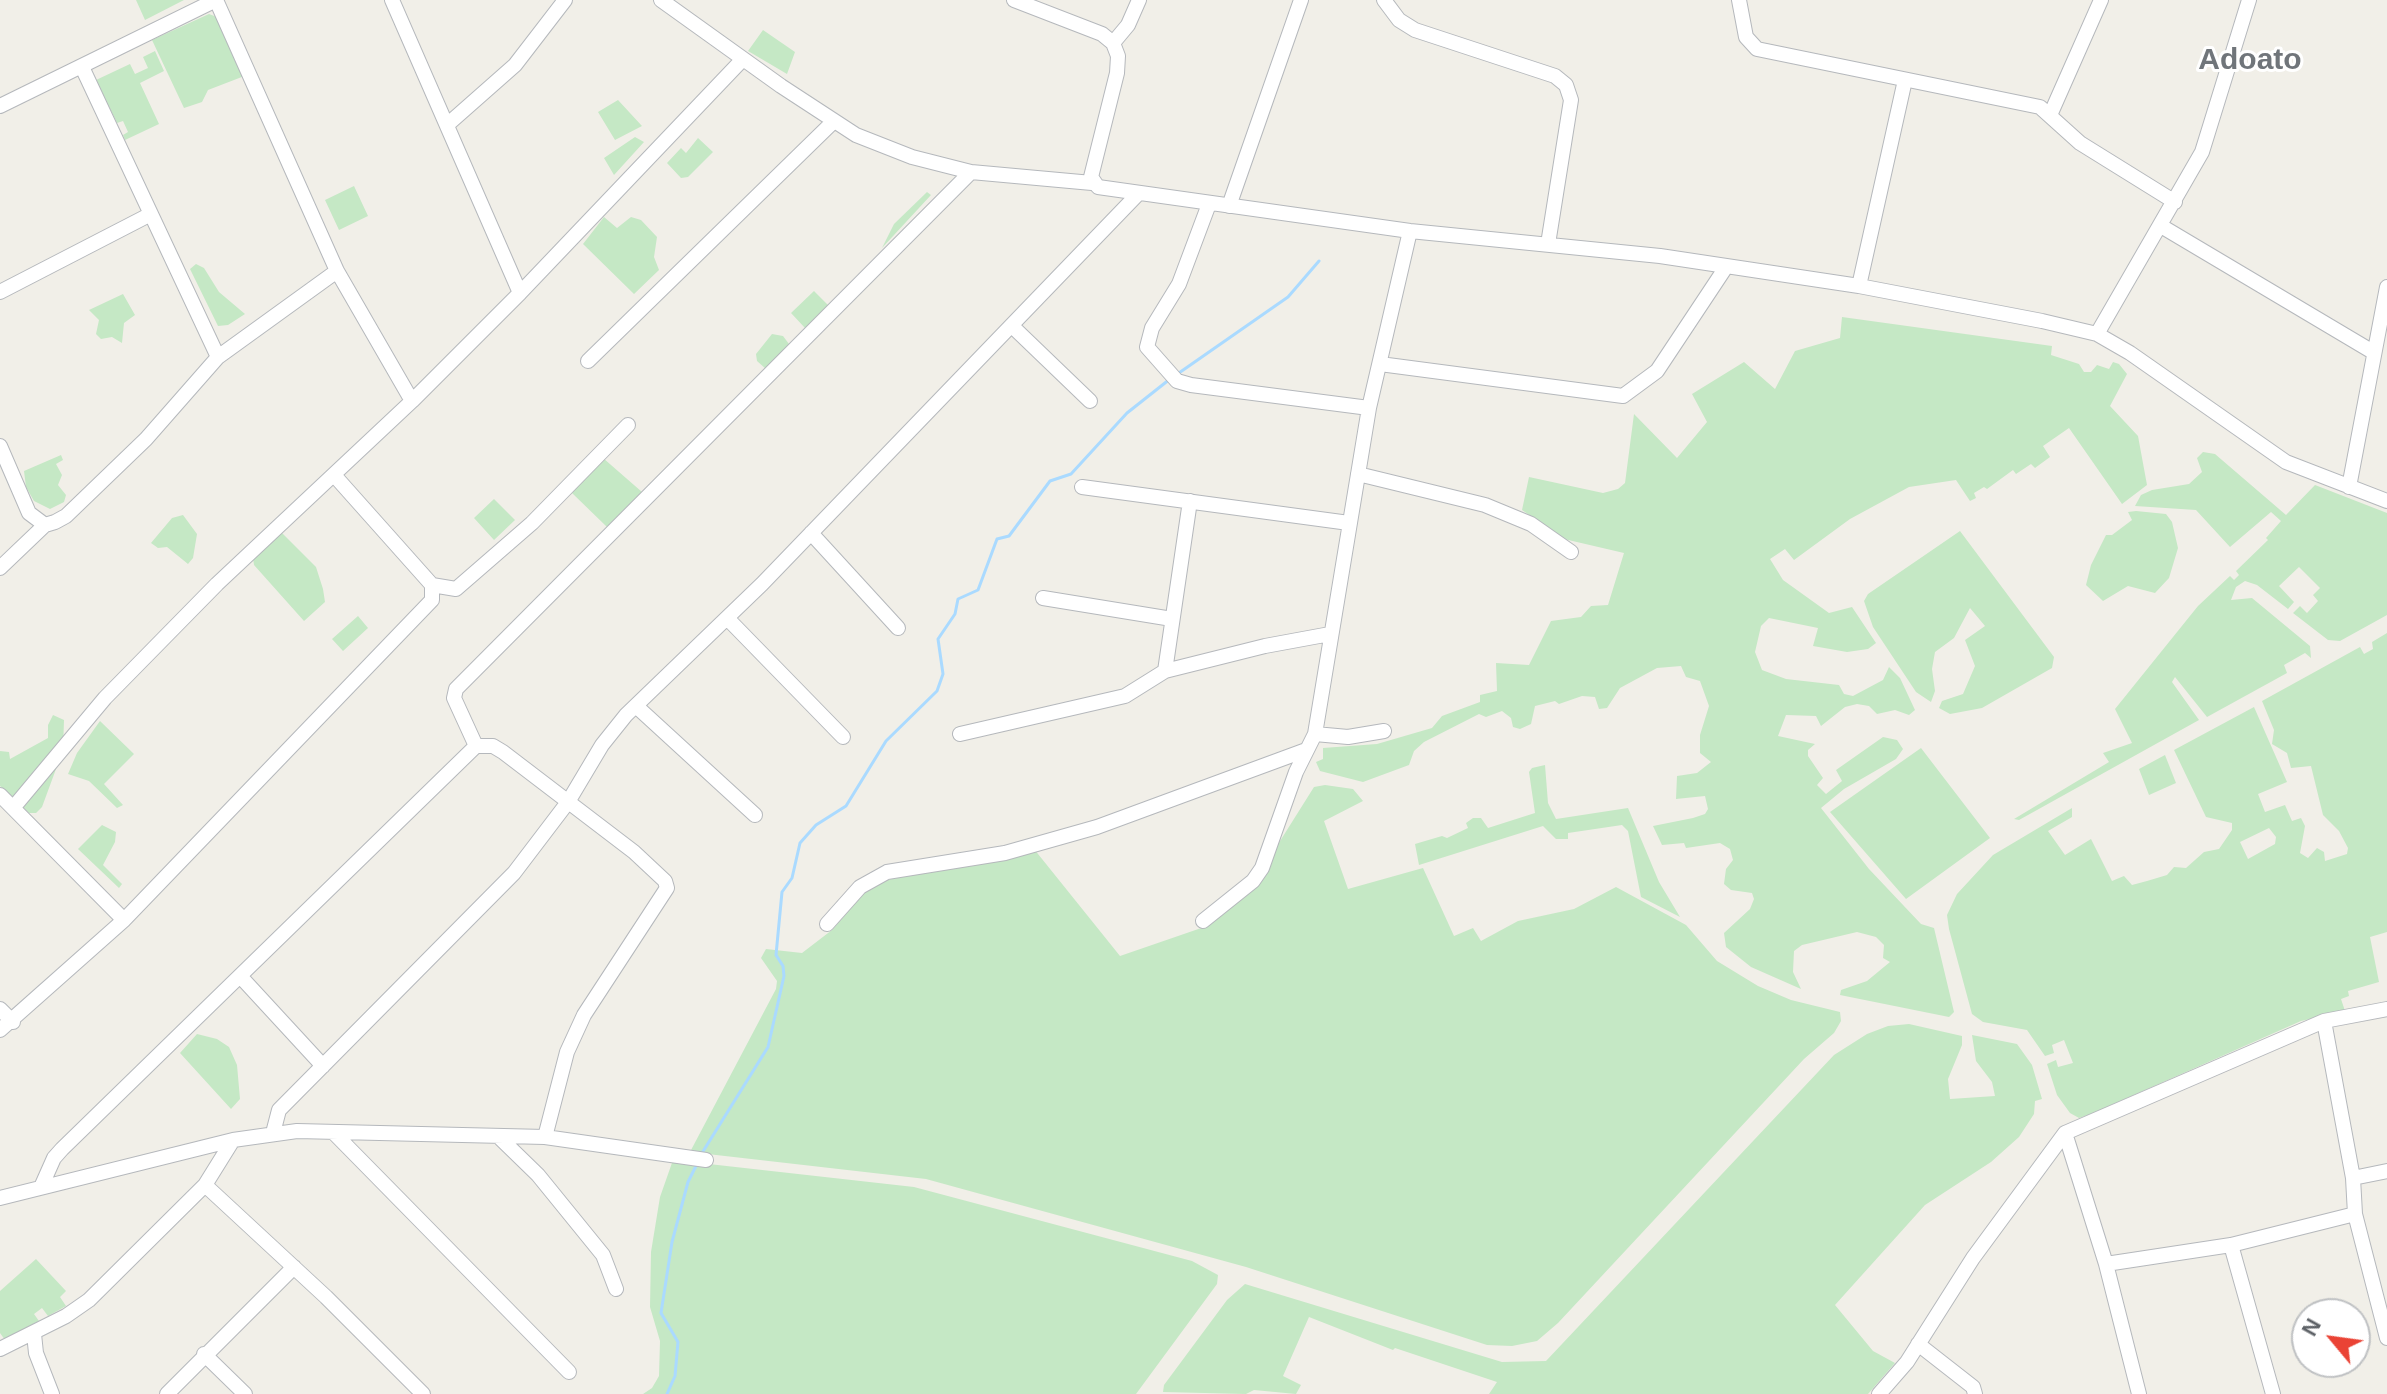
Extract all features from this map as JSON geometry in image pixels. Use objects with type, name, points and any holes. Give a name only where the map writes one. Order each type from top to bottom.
[{"type":"street","points":[[0,106],[216,0],[337,271],[412,401]]},
{"type":"street","points":[[392,0],[520,293]]},
{"type":"street","points":[[447,125],[515,65],[565,0]]},
{"type":"street","points":[[661,0],[856,135],[912,157],[971,172],[1092,183],[1138,194],[1410,231],[1548,244],[1726,267],[1987,308],[2097,334],[2130,353],[2286,462],[2387,501]]},
{"type":"street","points":[[1014,0],[1102,34],[1113,43],[1118,56],[1117,73],[1092,183]]},
{"type":"street","points":[[1113,43],[1128,25],[1139,0]]},
{"type":"street","points":[[1229,206],[1301,0]]},
{"type":"street","points":[[1384,0],[1399,20],[1415,30],[1555,76],[1566,85],[1571,100],[1548,244]]},
{"type":"street","points":[[1739,0],[1746,37],[1757,49],[2026,104],[2051,113],[2080,143],[2175,202]]},
{"type":"street","points":[[2051,113],[2101,0]]},
{"type":"street","points":[[2097,334],[2175,202],[2209,134],[2249,0]]},
{"type":"street","points":[[13,808],[105,698],[217,584],[412,401],[520,293],[743,59]]},
{"type":"street","points":[[82,67],[218,357]]},
{"type":"street","points":[[1859,286],[1905,80]]},
{"type":"street","points":[[588,361],[834,121]]},
{"type":"street","points":[[476,746],[454,698],[456,689],[971,172]]},
{"type":"street","points":[[273,1133],[279,1110],[514,873],[568,802],[602,745],[636,706],[811,533],[1138,194]]},
{"type":"street","points":[[1209,204],[1179,284],[1147,339],[1147,347],[1174,378],[1229,392],[1369,408]]},
{"type":"street","points":[[0,292],[151,214]]},
{"type":"street","points":[[2161,226],[2373,352]]},
{"type":"street","points":[[1203,921],[1253,881],[1262,868],[1306,750],[1315,734],[1369,408],[1410,231]]},
{"type":"street","points":[[1380,364],[1623,396],[1657,371],[1726,267]]},
{"type":"street","points":[[0,568],[45,525],[66,516],[146,439],[218,357],[337,271]]},
{"type":"street","points":[[2349,487],[2387,287]]},
{"type":"street","points":[[1012,326],[1090,401]]},
{"type":"street","points":[[334,475],[432,585],[456,589],[532,523],[628,425]]},
{"type":"street","points":[[0,446],[29,513],[45,525]]},
{"type":"street","points":[[1358,474],[1485,505],[1531,524],[1571,552]]},
{"type":"street","points":[[1082,487],[1349,523]]},
{"type":"street","points":[[1165,671],[1190,501]]},
{"type":"street","points":[[811,533],[898,628]]},
{"type":"street","points":[[0,1030],[13,1022],[124,920],[432,600],[432,585]]},
{"type":"street","points":[[1043,598],[1172,619]]},
{"type":"street","points":[[727,618],[843,737]]},
{"type":"street","points":[[960,734],[1125,696],[1165,671],[1265,646],[1330,634]]},
{"type":"street","points":[[636,706],[755,815]]},
{"type":"street","points":[[1315,734],[1348,737],[1384,731]]},
{"type":"street","points":[[42,1185],[54,1158],[476,746],[493,746],[503,752],[634,852],[665,881],[667,888],[584,1015],[559,1078],[545,1137]]},
{"type":"street","points":[[827,924],[860,887],[887,872],[1005,853],[1097,827],[1306,750]]},
{"type":"street","points":[[0,795],[124,920]]},
{"type":"street","points":[[240,976],[323,1066]]},
{"type":"street","points":[[0,1009],[13,1022]]},
{"type":"street","points":[[1879,1394],[1918,1344],[1973,1258],[2065,1133],[2324,1021],[2387,1009]]},
{"type":"street","points":[[2324,1021],[2353,1178],[2355,1214],[2387,1338]]},
{"type":"street","points":[[0,1198],[42,1185],[273,1133],[501,1139],[545,1137],[706,1160]]},
{"type":"street","points":[[334,1133],[569,1372]]},
{"type":"street","points":[[2065,1133],[2106,1264],[2139,1394]]},
{"type":"street","points":[[501,1139],[538,1175],[603,1255],[616,1289]]},
{"type":"street","points":[[0,1349],[34,1334],[89,1300],[205,1185],[233,1140]]},
{"type":"street","points":[[2353,1178],[2387,1171]]},
{"type":"street","points":[[205,1185],[294,1267],[423,1394]]},
{"type":"street","points":[[2106,1264],[2231,1245],[2355,1214]]},
{"type":"street","points":[[2231,1245],[2273,1394]]},
{"type":"street","points":[[167,1394],[294,1267]]},
{"type":"street","points":[[34,1334],[36,1353],[52,1394]]},
{"type":"street","points":[[1918,1344],[1973,1387],[1975,1394]]},
{"type":"street","points":[[204,1354],[245,1394]]},
{"type":"green space","points":[[136,0],[184,0],[145,20]]},
{"type":"green space","points":[[209,14],[217,17],[247,75],[208,90],[202,102],[184,108],[152,40]]},
{"type":"green space","points":[[763,30],[795,52],[787,74],[748,51]]},
{"type":"green space","points":[[155,51],[164,71],[140,83],[159,124],[125,140],[123,135],[128,132],[123,121],[117,123],[96,80],[130,64],[135,74],[148,68],[143,57]]},
{"type":"green space","points":[[618,100],[642,126],[615,140],[598,112]]},
{"type":"green space","points":[[635,137],[644,142],[614,175],[604,158]]},
{"type":"green space","points":[[698,138],[713,152],[688,177],[681,178],[667,163],[681,148],[686,153]]},
{"type":"green space","points":[[354,186],[368,216],[339,230],[325,200]]},
{"type":"green space","points":[[927,192],[931,195],[882,248],[894,224]]},
{"type":"green space","points":[[604,217],[617,228],[631,217],[641,220],[657,237],[654,257],[659,270],[634,294],[583,244]]},
{"type":"green space","points":[[196,264],[204,268],[219,292],[245,314],[228,325],[218,326],[190,269]]},
{"type":"green space","points":[[814,291],[828,305],[805,328],[791,313]]},
{"type":"green space","points":[[123,294],[135,315],[124,323],[122,343],[112,337],[101,339],[96,334],[99,320],[89,310]]},
{"type":"green space","points":[[1842,317],[2052,346],[2051,355],[2079,364],[2084,372],[2091,372],[2097,365],[2109,369],[2113,362],[2119,364],[2127,374],[2110,406],[2138,436],[2147,485],[2122,504],[2069,428],[2043,446],[2050,457],[2035,468],[2031,464],[2016,474],[2013,470],[1987,489],[1984,487],[1974,493],[1976,498],[1970,501],[1956,480],[1909,487],[1850,519],[1794,560],[1785,549],[1770,559],[1783,580],[1829,613],[1852,607],[1876,643],[1868,649],[1847,652],[1813,646],[1818,628],[1769,618],[1761,626],[1755,652],[1762,670],[1786,679],[1839,685],[1844,694],[1853,696],[1883,680],[1889,667],[1900,678],[1915,710],[1909,715],[1895,710],[1877,714],[1869,706],[1857,704],[1845,707],[1821,726],[1816,716],[1786,715],[1778,736],[1815,744],[1808,750],[1808,756],[1823,778],[1817,785],[1826,794],[1842,781],[1836,770],[1883,737],[1897,740],[1903,749],[1896,759],[1844,789],[1821,808],[1869,869],[1921,924],[1934,928],[1954,1012],[1949,1017],[1840,995],[1841,990],[1867,981],[1890,962],[1883,958],[1884,945],[1876,937],[1857,932],[1802,945],[1794,951],[1793,972],[1801,989],[1751,967],[1726,947],[1724,933],[1750,909],[1754,899],[1752,893],[1731,890],[1724,884],[1726,869],[1733,860],[1730,849],[1720,843],[1686,848],[1684,843],[1662,845],[1653,826],[1693,818],[1705,814],[1708,809],[1705,796],[1676,799],[1677,776],[1697,773],[1711,762],[1700,753],[1700,735],[1709,706],[1700,681],[1686,677],[1681,666],[1657,668],[1620,688],[1607,708],[1599,709],[1595,697],[1582,696],[1559,704],[1555,701],[1535,706],[1531,724],[1520,729],[1513,727],[1511,718],[1502,711],[1486,717],[1479,714],[1424,742],[1414,751],[1409,765],[1363,782],[1320,771],[1316,762],[1323,759],[1323,748],[1377,744],[1432,728],[1442,716],[1480,702],[1480,695],[1497,691],[1496,663],[1529,665],[1551,621],[1581,617],[1591,606],[1608,605],[1624,553],[1564,539],[1522,510],[1529,477],[1603,493],[1618,489],[1625,483],[1634,414],[1677,458],[1707,422],[1692,394],[1744,362],[1775,389],[1795,351],[1840,338]]},
{"type":"green space","points":[[772,334],[783,336],[789,344],[766,369],[757,361],[756,354]]},
{"type":"green space","points":[[2203,452],[2215,454],[2286,515],[2315,485],[2387,513],[2387,615],[2340,641],[2328,640],[2293,613],[2300,606],[2307,613],[2318,601],[2313,595],[2320,588],[2299,567],[2279,586],[2294,602],[2288,609],[2257,585],[2245,581],[2236,587],[2231,600],[2252,598],[2310,646],[2311,658],[2305,653],[2284,665],[2287,673],[2207,717],[2175,677],[2172,682],[2199,720],[2019,820],[2014,819],[2109,762],[2103,753],[2132,743],[2115,709],[2198,606],[2230,576],[2234,580],[2239,575],[2236,571],[2268,540],[2266,538],[2281,521],[2271,512],[2230,547],[2196,510],[2135,506],[2141,495],[2152,490],[2189,484],[2202,472],[2197,458]]},
{"type":"green space","points":[[61,455],[63,460],[56,464],[62,475],[58,485],[66,495],[64,502],[50,509],[34,501],[26,487],[24,471]]},
{"type":"green space","points":[[603,458],[642,492],[607,527],[572,493]]},
{"type":"green space","points":[[494,499],[515,520],[494,540],[474,518]]},
{"type":"green space","points":[[2128,512],[2166,514],[2172,522],[2178,548],[2169,578],[2155,593],[2128,586],[2103,601],[2086,585],[2091,565],[2106,535],[2112,535],[2132,520]]},
{"type":"green space","points":[[183,515],[197,534],[193,558],[188,564],[167,547],[158,548],[151,543],[172,518]]},
{"type":"green space","points":[[1960,531],[2054,657],[2052,668],[1982,708],[1950,714],[1939,708],[1942,701],[1963,694],[1975,666],[1965,640],[1985,626],[1970,608],[1954,638],[1935,652],[1932,669],[1935,691],[1931,702],[1916,692],[1873,627],[1864,601],[1868,594]]},
{"type":"green space","points":[[281,532],[316,567],[323,589],[325,602],[304,621],[254,565],[253,558]]},
{"type":"green space","points":[[358,616],[368,628],[343,651],[332,639]]},
{"type":"green space","points":[[2387,633],[2387,932],[2370,937],[2379,982],[2348,991],[2349,996],[2341,999],[2345,1011],[2301,1021],[2091,1114],[2079,1118],[2070,1113],[2057,1095],[2047,1064],[2056,1060],[2058,1067],[2073,1063],[2064,1040],[2052,1045],[2054,1053],[2045,1056],[2027,1030],[1983,1022],[1972,1014],[1947,915],[1957,894],[1993,855],[2072,808],[2072,817],[2048,831],[2065,855],[2091,839],[2112,881],[2124,876],[2132,885],[2147,881],[2167,875],[2174,867],[2186,868],[2204,852],[2219,849],[2232,830],[2232,823],[2206,817],[2174,750],[2254,707],[2287,782],[2258,794],[2265,812],[2285,805],[2292,821],[2301,818],[2305,826],[2300,853],[2308,858],[2317,848],[2324,852],[2325,861],[2347,854],[2348,848],[2339,831],[2323,815],[2311,766],[2291,768],[2287,753],[2272,744],[2274,730],[2262,701],[2360,647],[2364,654],[2373,649],[2372,642]],"holes":[[[2269,828],[2276,837],[2275,844],[2248,859],[2240,842]]]},
{"type":"green space","points":[[53,715],[64,720],[63,750],[42,807],[36,813],[29,813],[0,786],[0,751],[9,752],[10,759],[48,738],[48,725]]},
{"type":"green space","points":[[100,721],[134,754],[104,784],[123,805],[117,808],[89,781],[68,774],[77,753]]},
{"type":"green space","points":[[1921,748],[1990,838],[1906,899],[1830,812]]},
{"type":"green space","points":[[2165,755],[2176,783],[2149,795],[2139,769]]},
{"type":"green space","points":[[1545,765],[1548,803],[1556,819],[1628,808],[1659,882],[1680,917],[1641,897],[1628,831],[1622,825],[1568,833],[1568,839],[1556,839],[1543,826],[1419,865],[1415,844],[1442,836],[1447,838],[1468,828],[1466,823],[1473,818],[1481,818],[1488,828],[1535,813],[1529,772],[1532,768]]},
{"type":"green space","points":[[1325,785],[1353,789],[1363,801],[1324,821],[1348,889],[1423,868],[1454,936],[1473,928],[1481,941],[1518,921],[1574,909],[1616,887],[1686,925],[1717,961],[1758,986],[1791,1000],[1840,1012],[1841,1021],[1834,1033],[1804,1059],[1558,1323],[1537,1341],[1512,1346],[1487,1345],[1246,1267],[926,1179],[690,1152],[776,989],[777,981],[761,958],[766,949],[802,953],[832,930],[873,883],[1034,849],[1120,956],[1210,925],[1248,892],[1314,787]]},
{"type":"green space","points":[[102,825],[116,832],[115,842],[103,865],[122,884],[119,888],[78,849]]},
{"type":"green space","points":[[1909,1024],[1962,1036],[1962,1045],[1948,1079],[1950,1099],[1995,1096],[1992,1082],[1976,1061],[1972,1035],[2017,1044],[2032,1065],[2042,1099],[2035,1101],[2034,1114],[2019,1137],[1991,1162],[1925,1205],[1835,1305],[1873,1351],[1895,1363],[1868,1394],[1489,1394],[1497,1382],[1395,1348],[1393,1350],[1309,1317],[1283,1376],[1301,1385],[1296,1394],[1254,1390],[1246,1394],[1163,1392],[1164,1385],[1227,1300],[1245,1284],[1502,1362],[1546,1361],[1834,1055],[1867,1034],[1888,1026]]},
{"type":"green space","points":[[197,1034],[217,1039],[229,1047],[237,1065],[240,1099],[231,1109],[180,1053]]},
{"type":"green space","points":[[673,1160],[914,1187],[1192,1261],[1218,1275],[1217,1284],[1136,1394],[643,1394],[652,1388],[659,1376],[660,1341],[650,1307],[651,1252],[660,1197]]},
{"type":"green space","points":[[36,1259],[66,1291],[60,1297],[66,1306],[48,1316],[42,1308],[34,1314],[39,1321],[5,1340],[0,1333],[0,1291]]},
{"type":"waterway","points":[[1176,375],[1288,297],[1319,261]]},
{"type":"waterway","points":[[702,1153],[768,1047],[784,976],[783,966],[776,955],[782,892],[792,878],[800,843],[816,825],[846,806],[886,741],[937,691],[943,674],[938,639],[955,614],[958,599],[978,590],[997,539],[1009,536],[1050,481],[1071,474],[1127,413],[1170,379]]},
{"type":"waterway","points":[[667,1394],[675,1376],[678,1342],[661,1313],[672,1242],[688,1182],[697,1164]]},
{"type":"district","name":"Adoato","points":[[2250,61]]}]
